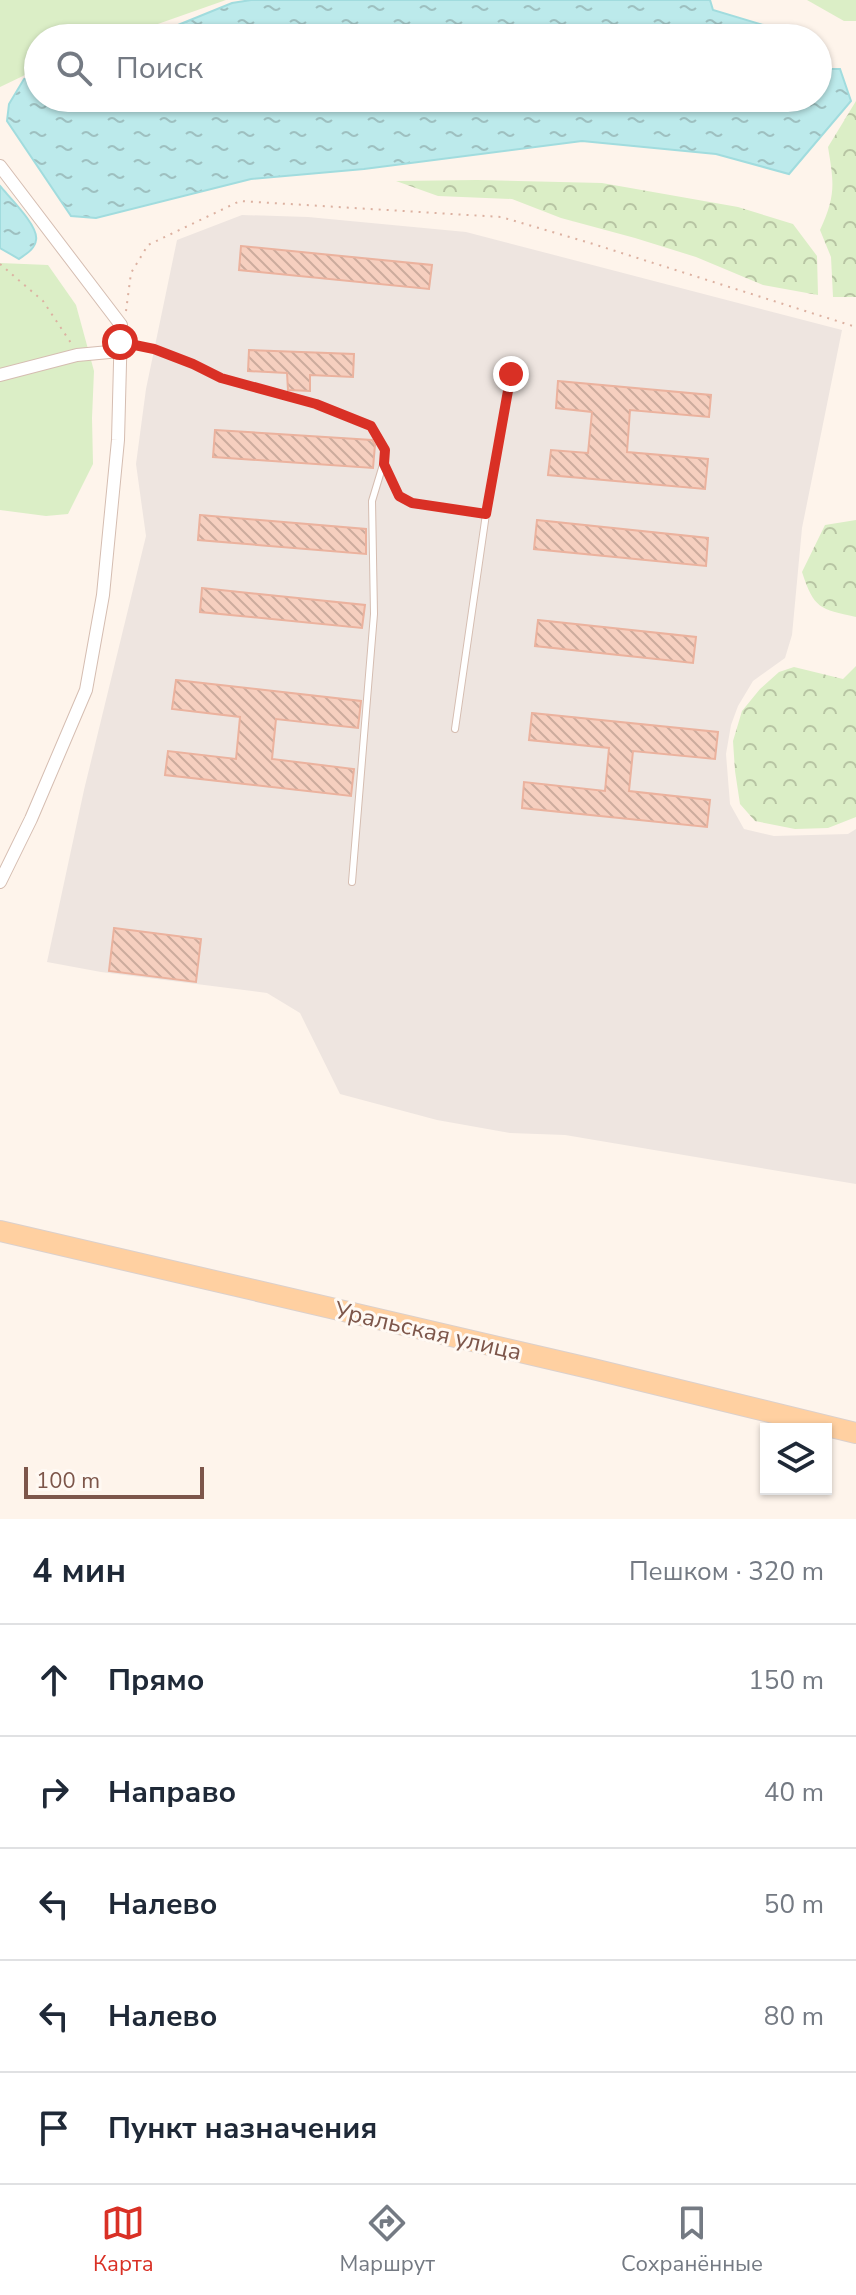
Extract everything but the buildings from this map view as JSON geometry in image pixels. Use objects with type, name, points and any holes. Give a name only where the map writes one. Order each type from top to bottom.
[{"type":"main road","name":"Уральская улица","points":[[0,1231],[608,1372],[856,1433]]},
{"type":"street","points":[[0,166],[121,325],[118,440],[103,595],[86,690],[31,819],[0,882]]},
{"type":"street","points":[[0,375],[120,347]]},
{"type":"lane","points":[[120,347],[154,349],[221,378],[316,404],[371,426],[385,450],[384,464],[372,501],[374,614],[352,882]]},
{"type":"lane","points":[[455,729],[486,514],[511,374]]},
{"type":"lane","points":[[384,464],[399,496],[412,503],[486,514]]},
{"type":"path","points":[[121,325],[129,305],[131,273],[148,245],[240,201],[501,217],[856,327]]},
{"type":"path","points":[[0,264],[43,301],[77,355]]},
{"type":"shaded area","points":[[242,215],[308,217],[466,232],[842,330],[802,528],[792,635],[785,658],[753,681],[738,706],[726,754],[730,804],[744,829],[774,836],[848,834],[856,829],[856,1184],[565,1135],[510,1133],[437,1120],[340,1094],[300,1013],[267,993],[47,962],[84,790],[146,536],[136,464],[146,389],[177,240]]},
{"type":"green space","points":[[0,0],[226,0],[158,24],[24,24],[24,75],[0,87]]},
{"type":"green space","points":[[807,0],[856,0],[856,21],[844,21]]},
{"type":"green space","points":[[856,101],[856,297],[833,297],[831,257],[820,230],[832,189],[828,147]]},
{"type":"green space","points":[[396,181],[602,183],[738,207],[793,224],[817,256],[818,295],[763,285],[696,257],[561,218],[512,199],[438,196]]},
{"type":"green space","points":[[0,263],[48,265],[76,305],[94,371],[93,464],[68,514],[46,516],[0,510]]},
{"type":"green space","points":[[856,520],[856,617],[820,605],[810,594],[802,572],[825,525]]},
{"type":"green space","points":[[856,666],[856,817],[828,828],[795,829],[755,821],[740,804],[735,771],[733,741],[742,711],[779,672],[794,667],[843,679]]},
{"type":"water","points":[[251,0],[710,0],[713,10],[760,24],[180,24],[232,3]]},
{"type":"water","points":[[832,69],[840,69],[851,101],[789,174],[716,154],[582,141],[364,169],[251,179],[96,218],[71,216],[7,121],[9,104],[24,79],[24,112],[832,112]]},
{"type":"water","points":[[0,186],[36,234],[34,246],[19,259],[0,248]]},
{"type":"route","points":[[120,342],[154,349],[221,378],[316,404],[371,426],[385,450],[384,464],[399,496],[412,503],[486,514],[511,374]]}]
